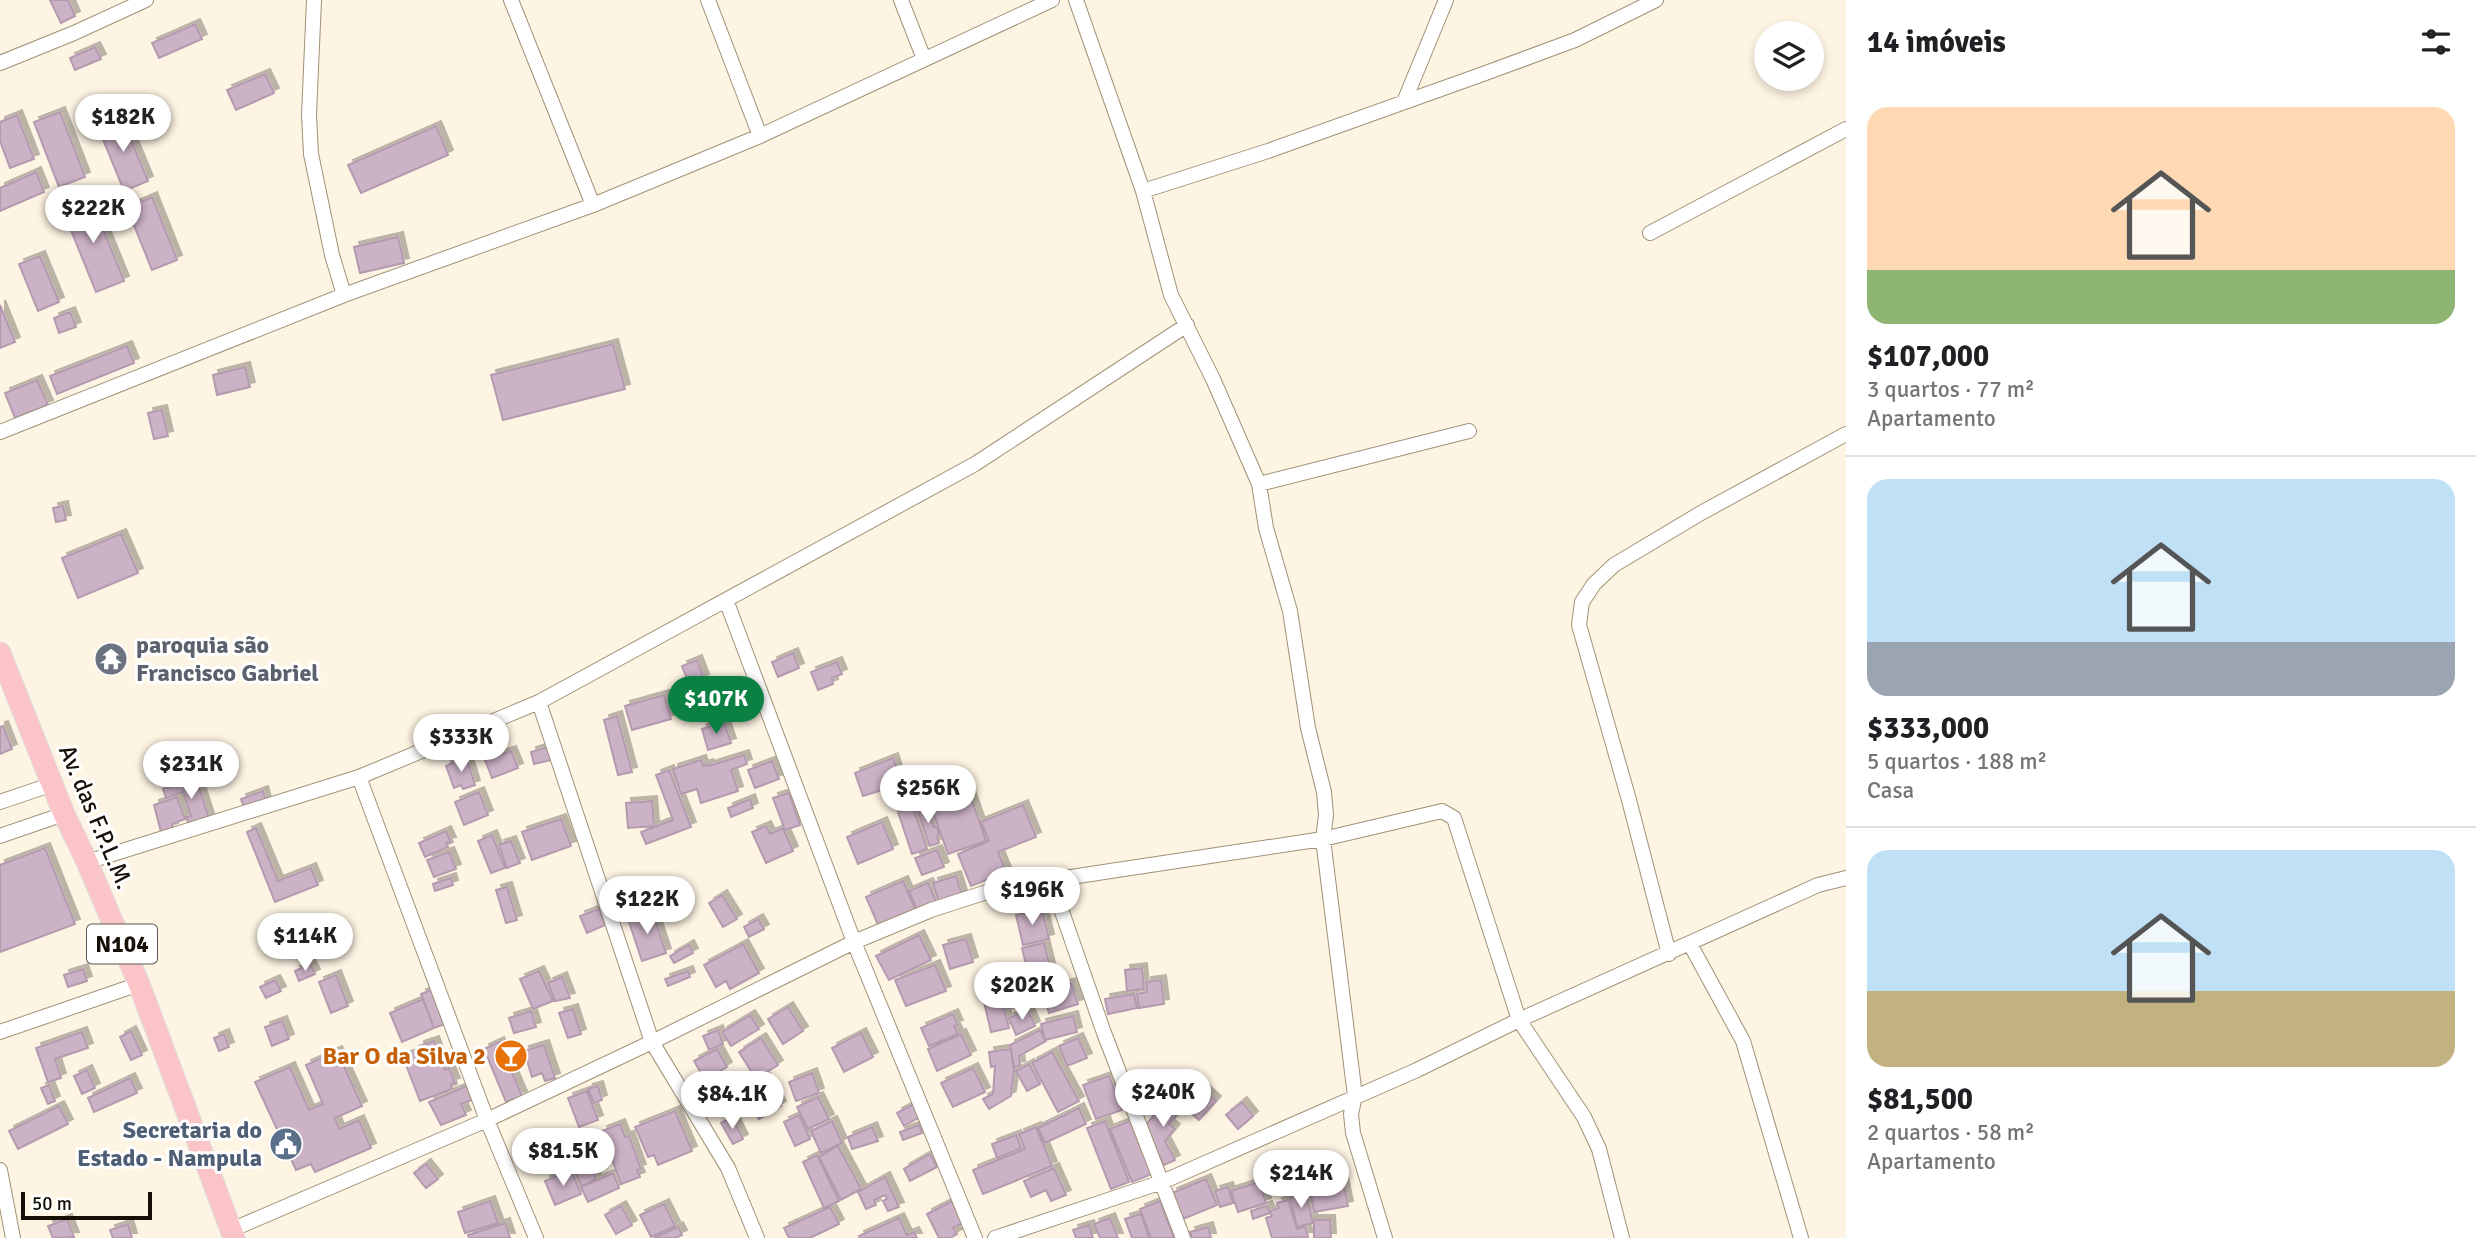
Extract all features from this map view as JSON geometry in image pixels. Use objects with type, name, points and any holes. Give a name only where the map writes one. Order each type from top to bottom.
[{"type":"main road","name":"Av. das F.P.L.M.","points":[[0,653],[64,814],[139,984],[232,1234]]},
{"type":"street","points":[[0,63],[146,0]]},
{"type":"street","points":[[314,0],[310,154],[332,255],[344,295]]},
{"type":"street","points":[[511,0],[593,205]]},
{"type":"street","points":[[708,0],[760,136]]},
{"type":"street","points":[[901,0],[924,60]]},
{"type":"street","points":[[0,432],[344,295],[593,205],[760,136],[1052,0]]},
{"type":"street","points":[[1076,0],[1143,191],[1171,295],[1213,379],[1259,484],[1266,528],[1290,611],[1308,728],[1324,792],[1326,815],[1323,839],[1355,1096],[1351,1114],[1353,1133],[1385,1238]]},
{"type":"street","points":[[1404,102],[1446,0]]},
{"type":"street","points":[[1143,191],[1268,151],[1574,40],[1656,0]]},
{"type":"street","points":[[1650,233],[1846,129]]},
{"type":"street","points":[[87,862],[359,777],[538,702],[975,464],[1187,325]]},
{"type":"street","points":[[1259,484],[1469,431]]},
{"type":"street","points":[[1669,954],[1629,800],[1578,625],[1582,602],[1594,584],[1614,565],[1701,513],[1846,434]]},
{"type":"street","points":[[726,600],[854,942],[975,1238]]},
{"type":"street","points":[[538,702],[652,1042],[728,1168],[757,1238]]},
{"type":"street","points":[[359,777],[487,1120],[536,1238]]},
{"type":"street","points":[[0,802],[52,784]]},
{"type":"street","points":[[232,1234],[487,1120],[854,942],[955,902],[990,891],[1051,880],[1323,839],[1442,811],[1454,818],[1519,1020],[1584,1117],[1599,1149],[1622,1238]]},
{"type":"street","points":[[0,836],[64,814]]},
{"type":"street","points":[[995,1238],[1162,1182],[1417,1070],[1519,1020],[1818,885],[1846,878]]},
{"type":"street","points":[[1051,880],[1104,1033],[1183,1238]]},
{"type":"street","points":[[1690,944],[1743,1041],[1801,1238]]},
{"type":"street","points":[[0,1032],[139,984]]},
{"type":"street","points":[[0,1170],[13,1238]]},
{"type":"building","points":[[50,0],[68,0],[75,16],[61,23]]},
{"type":"building","points":[[195,24],[202,39],[159,58],[152,43]]},
{"type":"building","points":[[95,47],[101,59],[75,70],[70,58]]},
{"type":"building","points":[[265,74],[274,93],[236,110],[227,90]]},
{"type":"building","points":[[60,112],[85,177],[59,187],[34,122]]},
{"type":"building","points":[[17,115],[34,159],[10,168],[0,141],[0,122]]},
{"type":"building","points":[[122,118],[148,181],[124,191],[98,127]]},
{"type":"building","points":[[436,126],[448,155],[361,193],[348,165]]},
{"type":"building","points":[[36,172],[44,192],[0,211],[0,188]]},
{"type":"building","points":[[90,197],[124,281],[96,292],[62,208]]},
{"type":"building","points":[[152,197],[177,260],[152,270],[127,208]]},
{"type":"building","points":[[398,237],[404,263],[360,273],[354,247]]},
{"type":"building","points":[[40,256],[59,302],[38,311],[19,264]]},
{"type":"building","points":[[0,305],[15,342],[0,348]]},
{"type":"building","points":[[70,312],[76,327],[59,333],[54,318]]},
{"type":"building","points":[[613,344],[625,389],[503,420],[491,375]]},
{"type":"building","points":[[127,346],[134,363],[57,394],[50,376]]},
{"type":"building","points":[[245,367],[250,387],[217,395],[213,375]]},
{"type":"building","points":[[37,380],[48,405],[15,418],[5,393]]},
{"type":"building","points":[[162,410],[168,436],[154,439],[148,413]]},
{"type":"building","points":[[63,506],[66,520],[56,522],[53,508]]},
{"type":"building","points":[[121,534],[138,573],[78,598],[62,558]]},
{"type":"building","points":[[793,653],[799,668],[778,677],[772,662]]},
{"type":"building","points":[[697,660],[704,679],[689,684],[682,666]]},
{"type":"building","points":[[837,662],[842,674],[832,678],[833,684],[818,690],[811,672]]},
{"type":"building","points":[[664,695],[671,719],[632,730],[625,706]]},
{"type":"building","points":[[617,716],[632,772],[618,775],[604,720]]},
{"type":"building","points":[[724,722],[731,743],[708,750],[702,729]]},
{"type":"building","points":[[3,726],[12,749],[0,754],[0,727]]},
{"type":"building","points":[[548,747],[551,760],[534,764],[531,752]]},
{"type":"building","points":[[511,751],[518,768],[492,778],[485,760]]},
{"type":"building","points":[[744,755],[747,764],[731,770],[738,791],[701,803],[697,789],[681,794],[673,769],[701,760],[703,766],[709,766]]},
{"type":"building","points":[[466,756],[475,785],[463,789],[461,785],[454,788],[446,766]]},
{"type":"building","points":[[893,758],[905,794],[885,800],[882,790],[863,796],[855,773]]},
{"type":"building","points":[[772,761],[779,779],[755,788],[748,770]]},
{"type":"building","points":[[669,770],[691,827],[646,844],[641,832],[673,820],[656,775]]},
{"type":"building","points":[[923,775],[931,796],[915,802],[907,780]]},
{"type":"building","points":[[196,778],[210,821],[190,827],[186,817],[191,816],[183,792],[166,798],[163,789]]},
{"type":"building","points":[[263,791],[266,802],[245,810],[241,799]]},
{"type":"building","points":[[479,792],[488,815],[464,825],[455,802]]},
{"type":"building","points":[[969,792],[986,841],[948,854],[931,806]]},
{"type":"building","points":[[789,793],[800,825],[785,830],[773,798]]},
{"type":"building","points":[[177,797],[185,819],[172,824],[173,828],[161,832],[154,805]]},
{"type":"building","points":[[750,799],[753,808],[731,817],[728,808]]},
{"type":"building","points":[[652,801],[654,826],[628,828],[626,803]]},
{"type":"building","points":[[926,803],[939,835],[939,843],[930,846],[916,806]]},
{"type":"building","points":[[1023,805],[1036,837],[998,852],[1006,872],[971,886],[958,854],[989,841],[981,822]]},
{"type":"building","points":[[913,807],[927,849],[912,854],[898,812]]},
{"type":"building","points":[[561,819],[571,846],[532,860],[522,832]]},
{"type":"building","points":[[882,822],[893,849],[858,864],[847,837]]},
{"type":"building","points":[[766,826],[770,834],[783,828],[793,851],[766,863],[752,832]]},
{"type":"building","points":[[256,828],[278,881],[311,868],[318,885],[275,902],[247,832]]},
{"type":"building","points":[[446,831],[451,842],[446,843],[448,847],[425,857],[419,843]]},
{"type":"building","points":[[492,835],[505,868],[491,873],[478,841]]},
{"type":"building","points":[[511,841],[520,863],[507,868],[499,845]]},
{"type":"building","points":[[45,848],[75,924],[0,952],[0,865]]},
{"type":"building","points":[[937,850],[944,867],[922,875],[915,858]]},
{"type":"building","points":[[449,852],[456,869],[434,877],[427,860]]},
{"type":"building","points":[[956,876],[962,895],[939,902],[933,883]]},
{"type":"building","points":[[451,878],[453,885],[435,891],[433,884]]},
{"type":"building","points":[[903,881],[915,909],[878,925],[866,897]]},
{"type":"building","points":[[928,883],[937,904],[918,912],[909,891]]},
{"type":"building","points":[[507,887],[517,920],[506,923],[496,890]]},
{"type":"building","points":[[722,895],[737,919],[723,927],[709,903]]},
{"type":"building","points":[[599,909],[605,925],[587,933],[580,916]]},
{"type":"building","points":[[1042,909],[1049,939],[1023,945],[1016,915]]},
{"type":"building","points":[[652,911],[666,953],[642,961],[628,919]]},
{"type":"building","points":[[758,919],[764,929],[749,937],[744,927]]},
{"type":"building","points":[[919,935],[931,960],[889,980],[876,956]]},
{"type":"building","points":[[966,939],[973,962],[950,969],[943,945]]},
{"type":"building","points":[[1044,943],[1053,980],[1031,985],[1022,948]]},
{"type":"building","points":[[743,944],[759,973],[730,989],[726,981],[716,987],[704,965]]},
{"type":"building","points":[[689,945],[693,953],[674,963],[670,956]]},
{"type":"building","points":[[310,964],[315,974],[299,981],[295,971]]},
{"type":"building","points":[[935,965],[946,991],[906,1006],[895,980]]},
{"type":"building","points":[[1025,967],[1030,984],[982,997],[977,980]]},
{"type":"building","points":[[1142,968],[1144,989],[1127,991],[1125,970]]},
{"type":"building","points":[[83,969],[87,981],[68,987],[64,975]]},
{"type":"building","points":[[539,971],[553,1001],[533,1009],[520,979]]},
{"type":"building","points":[[688,971],[690,977],[668,986],[665,979]]},
{"type":"building","points":[[336,975],[348,1006],[331,1013],[319,982]]},
{"type":"building","points":[[562,977],[570,998],[555,1001],[548,983]]},
{"type":"building","points":[[275,980],[281,991],[266,998],[260,987]]},
{"type":"building","points":[[1161,980],[1164,1004],[1139,1008],[1137,994],[1147,992],[1146,982]]},
{"type":"building","points":[[1071,983],[1078,1004],[1049,1013],[1042,992]]},
{"type":"building","points":[[434,989],[448,1023],[434,1028],[421,994]]},
{"type":"building","points":[[1025,990],[1028,1005],[1010,1008],[1008,993]]},
{"type":"building","points":[[1134,994],[1137,1008],[1108,1014],[1105,999]]},
{"type":"building","points":[[1001,998],[1009,1028],[991,1032],[984,1002]]},
{"type":"building","points":[[423,999],[434,1028],[402,1042],[390,1013]]},
{"type":"building","points":[[788,1007],[803,1031],[783,1044],[768,1019]]},
{"type":"building","points":[[573,1009],[581,1034],[568,1038],[559,1013]]},
{"type":"building","points":[[1028,1010],[1035,1026],[1016,1035],[1009,1018]]},
{"type":"building","points":[[531,1011],[536,1027],[514,1033],[509,1018]]},
{"type":"building","points":[[953,1014],[958,1025],[954,1026],[958,1034],[929,1046],[921,1028]]},
{"type":"building","points":[[750,1015],[759,1029],[731,1046],[722,1032]]},
{"type":"building","points":[[1073,1016],[1077,1032],[1045,1040],[1041,1024]]},
{"type":"building","points":[[282,1021],[289,1039],[272,1046],[265,1027]]},
{"type":"building","points":[[718,1030],[723,1044],[709,1050],[703,1036]]},
{"type":"building","points":[[1040,1030],[1046,1041],[1019,1056],[1020,1066],[1014,1067],[1010,1045]]},
{"type":"building","points":[[131,1031],[142,1055],[131,1060],[120,1037]]},
{"type":"building","points":[[82,1032],[88,1048],[55,1059],[61,1078],[48,1082],[36,1048]]},
{"type":"building","points":[[861,1033],[873,1057],[844,1072],[832,1048]]},
{"type":"building","points":[[224,1034],[229,1047],[219,1051],[214,1038]]},
{"type":"building","points":[[961,1034],[971,1055],[937,1071],[928,1049]]},
{"type":"building","points":[[761,1038],[778,1065],[756,1079],[739,1052]]},
{"type":"building","points":[[1078,1038],[1087,1058],[1067,1066],[1059,1046]]},
{"type":"building","points":[[434,1041],[445,1070],[449,1068],[455,1083],[451,1084],[452,1089],[420,1101],[403,1057],[420,1051],[419,1046]]},
{"type":"building","points":[[499,1042],[522,1096],[506,1102],[484,1049]]},
{"type":"building","points":[[544,1045],[555,1078],[545,1081],[542,1073],[532,1077],[524,1051]]},
{"type":"building","points":[[717,1049],[727,1067],[705,1080],[694,1061]]},
{"type":"building","points":[[1011,1049],[1014,1071],[1011,1096],[989,1109],[983,1099],[993,1094],[995,1066],[991,1067],[989,1052]]},
{"type":"building","points":[[337,1051],[362,1106],[335,1118],[339,1129],[359,1120],[371,1148],[315,1172],[311,1164],[296,1170],[255,1082],[290,1067],[309,1110],[323,1104],[306,1065]]},
{"type":"building","points":[[1052,1052],[1079,1101],[1058,1112],[1032,1063]]},
{"type":"building","points":[[1029,1064],[1040,1084],[1027,1091],[1016,1071]]},
{"type":"building","points":[[973,1068],[985,1092],[953,1107],[941,1083]]},
{"type":"building","points":[[87,1070],[95,1088],[82,1094],[74,1076]]},
{"type":"building","points":[[812,1073],[819,1093],[796,1101],[789,1082]]},
{"type":"building","points":[[1109,1076],[1122,1110],[1096,1119],[1083,1085]]},
{"type":"building","points":[[130,1078],[137,1093],[94,1112],[88,1098]]},
{"type":"building","points":[[765,1078],[781,1106],[759,1119],[743,1090]]},
{"type":"building","points":[[1193,1080],[1216,1101],[1199,1120],[1175,1099]]},
{"type":"building","points":[[49,1085],[55,1101],[48,1104],[41,1088]]},
{"type":"building","points":[[469,1085],[475,1099],[461,1104],[466,1115],[441,1125],[429,1102]]},
{"type":"building","points":[[598,1086],[602,1100],[594,1103],[588,1089]]},
{"type":"building","points":[[587,1091],[598,1120],[579,1127],[568,1098]]},
{"type":"building","points":[[818,1097],[829,1119],[808,1129],[797,1107]]},
{"type":"building","points":[[1168,1098],[1182,1109],[1169,1124],[1175,1129],[1165,1141],[1175,1160],[1164,1165],[1144,1127]]},
{"type":"building","points":[[1242,1102],[1253,1116],[1238,1129],[1226,1115]]},
{"type":"building","points":[[914,1104],[920,1117],[904,1126],[897,1113]]},
{"type":"building","points":[[59,1106],[68,1124],[18,1149],[9,1131]]},
{"type":"building","points":[[1079,1108],[1086,1124],[1045,1143],[1038,1128]]},
{"type":"building","points":[[675,1111],[692,1151],[658,1165],[654,1155],[648,1157],[635,1127]]},
{"type":"building","points":[[799,1115],[810,1139],[795,1146],[784,1122]]},
{"type":"building","points":[[732,1117],[743,1139],[733,1144],[721,1123]]},
{"type":"building","points":[[832,1121],[842,1143],[821,1153],[811,1131]]},
{"type":"building","points":[[1105,1121],[1129,1182],[1111,1189],[1087,1128]]},
{"type":"building","points":[[1130,1121],[1152,1174],[1132,1182],[1110,1129]]},
{"type":"building","points":[[620,1124],[625,1137],[629,1136],[641,1169],[637,1170],[640,1177],[621,1184],[602,1131]]},
{"type":"building","points":[[919,1125],[922,1133],[903,1140],[900,1132]]},
{"type":"building","points":[[872,1127],[878,1141],[852,1149],[848,1137]]},
{"type":"building","points":[[1036,1127],[1052,1166],[983,1194],[973,1170],[1025,1149],[1019,1134]]},
{"type":"building","points":[[1016,1135],[1021,1148],[997,1158],[992,1144]]},
{"type":"building","points":[[838,1146],[861,1189],[841,1200],[819,1157]]},
{"type":"building","points":[[930,1154],[937,1167],[910,1181],[904,1169]]},
{"type":"building","points":[[817,1155],[839,1201],[824,1208],[803,1162]]},
{"type":"building","points":[[585,1156],[596,1179],[582,1186],[570,1163]]},
{"type":"building","points":[[426,1164],[438,1179],[426,1188],[414,1173]]},
{"type":"building","points":[[1275,1165],[1281,1181],[1266,1186],[1260,1171]]},
{"type":"building","points":[[1054,1168],[1066,1195],[1051,1201],[1046,1190],[1031,1197],[1024,1181]]},
{"type":"building","points":[[571,1170],[581,1194],[555,1205],[545,1181]]},
{"type":"building","points":[[1304,1170],[1309,1191],[1286,1196],[1281,1175]]},
{"type":"building","points":[[613,1173],[619,1188],[588,1202],[581,1187]]},
{"type":"building","points":[[885,1177],[899,1207],[888,1211],[883,1201],[887,1199],[885,1195],[874,1200],[876,1205],[866,1209],[858,1192]]},
{"type":"building","points":[[1206,1179],[1217,1205],[1183,1219],[1172,1193]]},
{"type":"building","points":[[1259,1182],[1266,1203],[1238,1212],[1231,1191]]},
{"type":"building","points":[[1343,1182],[1348,1206],[1314,1212],[1310,1188]]},
{"type":"building","points":[[1228,1187],[1233,1203],[1220,1207],[1215,1191]]},
{"type":"building","points":[[1306,1194],[1313,1223],[1297,1227],[1290,1197]]},
{"type":"building","points":[[1288,1200],[1297,1229],[1305,1226],[1308,1237],[1272,1238],[1266,1218],[1272,1216],[1270,1211],[1279,1208],[1277,1203]]},
{"type":"building","points":[[490,1201],[498,1223],[465,1233],[458,1212]]},
{"type":"building","points":[[952,1201],[963,1223],[953,1228],[957,1234],[950,1238],[939,1238],[927,1214]]},
{"type":"building","points":[[1160,1201],[1174,1238],[1151,1238],[1140,1209]]},
{"type":"building","points":[[664,1204],[675,1226],[651,1237],[640,1215]]},
{"type":"building","points":[[621,1206],[632,1225],[616,1234],[605,1215]]},
{"type":"building","points":[[1267,1206],[1270,1213],[1253,1219],[1251,1211]]},
{"type":"building","points":[[830,1207],[839,1224],[810,1238],[789,1238],[784,1228]]},
{"type":"building","points":[[1141,1214],[1149,1238],[1132,1238],[1125,1219]]},
{"type":"building","points":[[899,1218],[907,1235],[914,1232],[917,1238],[859,1236]]},
{"type":"building","points":[[1110,1218],[1118,1238],[1100,1238],[1094,1224]]},
{"type":"building","points":[[67,1219],[74,1237],[53,1238],[48,1226]]},
{"type":"building","points":[[1314,1220],[1330,1220],[1331,1238],[1314,1238]]},
{"type":"building","points":[[505,1223],[510,1238],[469,1238],[468,1235]]},
{"type":"building","points":[[128,1224],[132,1238],[113,1238],[110,1230]]},
{"type":"building","points":[[1089,1225],[1093,1238],[1076,1238],[1073,1230]]},
{"type":"building","points":[[678,1227],[682,1235],[675,1238],[654,1238]]},
{"type":"building","points":[[1208,1227],[1211,1238],[1192,1238],[1190,1232]]},
{"type":"place","name":"paroquia são Francisco Gabriel","points":[[111,659]]},
{"type":"place","name":"Bar O da Silva 2","points":[[511,1056]]},
{"type":"place","name":"Secretaria do Estado - Nampula","points":[[286,1144]]}]
